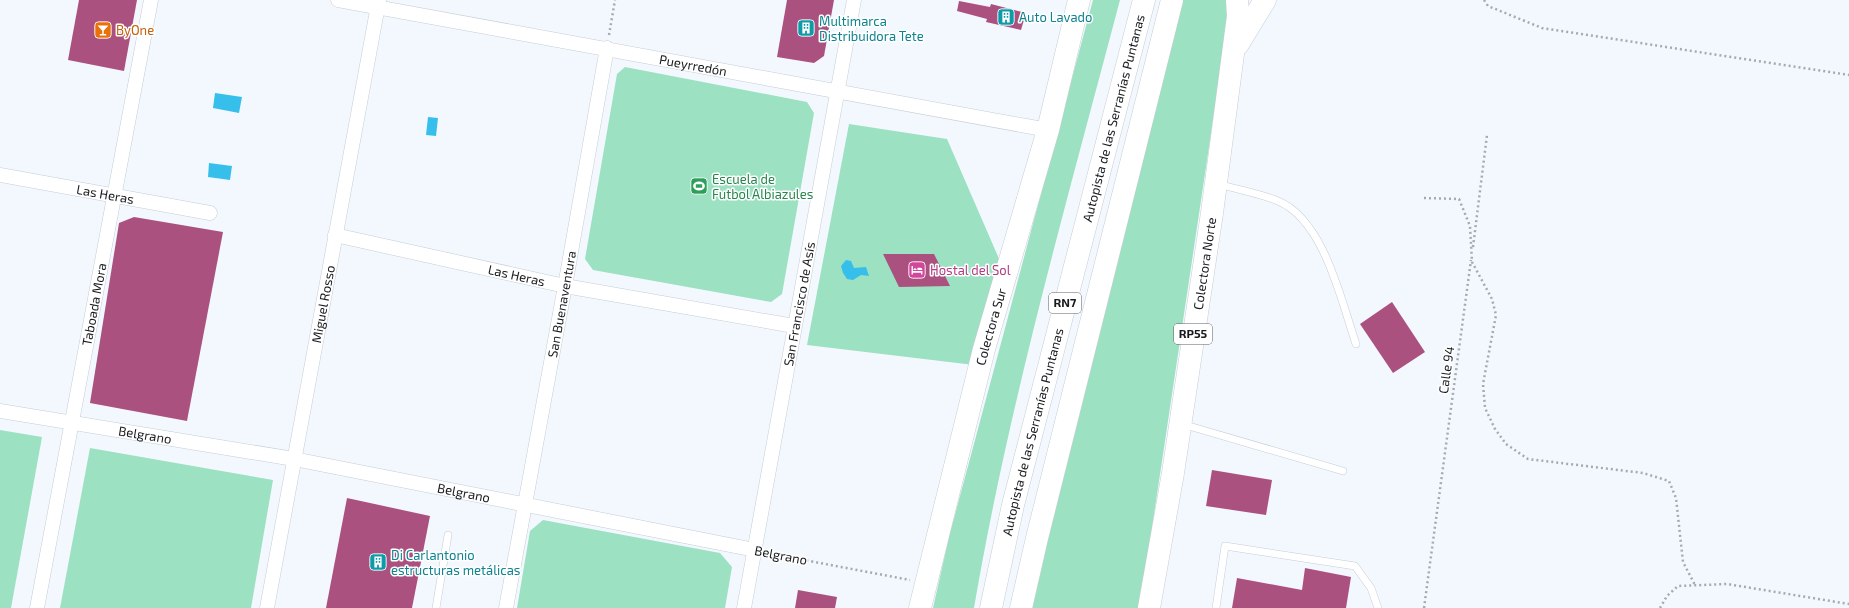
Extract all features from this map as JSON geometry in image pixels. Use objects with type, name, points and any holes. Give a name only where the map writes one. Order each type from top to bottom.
[{"type":"main road","name":"Colectora Sur","points":[[920,608],[984,349],[1048,130],[1079,0]]},
{"type":"main road","name":"Autopista de las Serranías Puntanas","points":[[991,608],[1013,505],[1144,0]]},
{"type":"main road","name":"Autopista de las Serranías Puntanas","points":[[1021,608],[1039,530],[1172,0]]},
{"type":"main road","name":"Colectora Norte","points":[[1149,608],[1173,473],[1212,213],[1238,16],[1237,0]]},
{"type":"main road","name":"Colectora Norte","points":[[1231,60],[1244,32],[1265,0]]},
{"type":"street","name":"Taboada Mora","points":[[37,608],[151,0]]},
{"type":"street","name":"Pueyrredón","points":[[338,0],[378,4],[1048,130]]},
{"type":"street","name":"San Francisco de Asís","points":[[744,608],[854,0]]},
{"type":"street","name":"Miguel Rosso","points":[[267,608],[378,4]]},
{"type":"street","name":"San Buenaventura","points":[[506,608],[607,48]]},
{"type":"street","name":"Las Heras","points":[[0,175],[210,213]]},
{"type":"street","name":"Las Heras","points":[[335,235],[565,286],[794,326]]},
{"type":"street","name":"Belgrano","points":[[0,411],[294,459],[524,506],[755,550]]},
{"type":"lane","points":[[1215,183],[1278,201],[1302,218],[1322,245],[1356,344]]},
{"type":"lane","points":[[1180,424],[1343,471]]},
{"type":"lane","points":[[436,608],[448,535]]},
{"type":"lane","points":[[1216,608],[1225,546],[1355,566],[1371,588],[1378,608]]},
{"type":"path","points":[[607,48],[615,0]]},
{"type":"path","points":[[1484,0],[1488,6],[1542,28],[1849,75]]},
{"type":"path","name":"Calle 94","points":[[1424,608],[1488,135]]},
{"type":"path","points":[[1424,198],[1459,198],[1470,226],[1472,262],[1492,299],[1496,315],[1483,384],[1485,408],[1495,429],[1506,444],[1528,459],[1643,474],[1669,481],[1676,498],[1683,562],[1694,585]]},
{"type":"path","name":"Belgrano","points":[[755,550],[925,583]]},
{"type":"path","points":[[1660,608],[1667,596],[1678,586],[1727,584],[1849,604]]},
{"type":"green space","points":[[1093,0],[1120,0],[1040,302],[1004,455],[974,608],[933,608],[949,537]]},
{"type":"green space","points":[[1178,0],[1231,0],[1140,608],[1031,608]]},
{"type":"green space","name":"Escuela de Futbol Albiazules","points":[[625,67],[807,102],[814,113],[782,294],[771,302],[593,270],[585,259],[617,74]]},
{"type":"green space","points":[[849,124],[947,139],[1000,261],[974,365],[807,345]]},
{"type":"green space","points":[[0,430],[42,437],[11,608],[0,608]]},
{"type":"green space","points":[[90,448],[273,480],[251,608],[60,608]]},
{"type":"green space","points":[[543,520],[720,553],[732,567],[725,608],[517,608],[530,531]]},
{"type":"water","points":[[215,93],[242,97],[239,113],[213,108]]},
{"type":"water","points":[[428,117],[438,118],[436,136],[426,135]]},
{"type":"water","points":[[209,163],[232,166],[230,180],[208,177]]},
{"type":"water","points":[[846,260],[851,261],[854,268],[866,267],[869,276],[861,275],[853,280],[847,279],[841,266]]},
{"type":"building","name":"ByOne","points":[[79,0],[137,0],[124,71],[68,60]]},
{"type":"building","name":"Multimarca Distribuidora Tete","points":[[787,0],[834,0],[824,56],[814,63],[777,57]]},
{"type":"building","name":"Auto Lavado","points":[[959,1],[990,7],[991,4],[1026,13],[1021,30],[986,22],[987,19],[957,11]]},
{"type":"building","points":[[134,217],[223,232],[187,421],[90,403],[119,223]]},
{"type":"building","name":"Hostal del Sol","points":[[883,254],[934,254],[950,286],[899,287]]},
{"type":"building","points":[[1392,302],[1425,352],[1393,373],[1360,324]]},
{"type":"building","points":[[1212,470],[1272,480],[1266,515],[1206,506]]},
{"type":"building","name":"Di Carlantonio estructuras metálicas","points":[[347,498],[430,516],[412,608],[326,608]]},
{"type":"building","points":[[1305,568],[1351,577],[1346,608],[1232,608],[1237,578],[1302,590]]},
{"type":"building","points":[[798,590],[837,597],[835,608],[795,608]]},
{"type":"place","name":"Auto Lavado","points":[[1006,17]]},
{"type":"place","name":"Multimarca Distribuidora Tete","points":[[806,28]]},
{"type":"place","name":"ByOne","points":[[103,30]]},
{"type":"place","name":"Escuela de Futbol Albiazules","points":[[699,186]]},
{"type":"place","name":"Hostal del Sol","points":[[917,270]]},
{"type":"place","name":"Di Carlantonio estructuras metálicas","points":[[378,562]]}]
